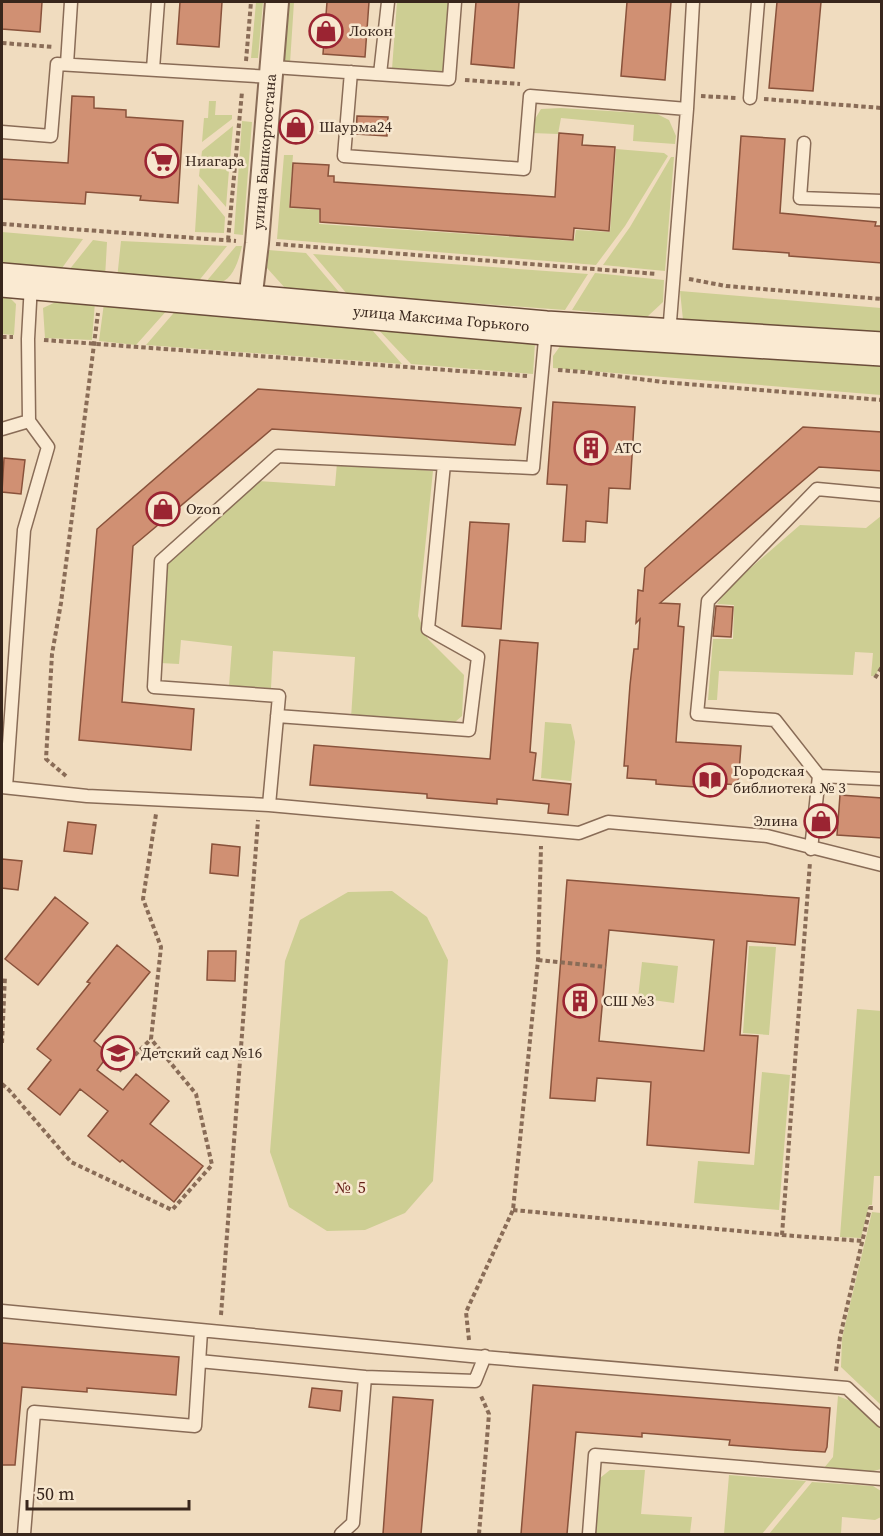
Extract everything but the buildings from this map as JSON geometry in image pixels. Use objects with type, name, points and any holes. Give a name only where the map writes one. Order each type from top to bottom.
[{"type":"main road","name":"улица Максима Горького","points":[[16,282],[546,328],[882,349]]},
{"type":"street","name":"улица Башкортостана","points":[[250,301],[258,243],[277,2]]},
{"type":"lane","points":[[67,64],[71,2]]},
{"type":"lane","points":[[153,69],[158,2]]},
{"type":"lane","points":[[380,74],[387,2]]},
{"type":"lane","points":[[2,132],[51,136],[57,64],[245,76],[272,72],[351,72],[449,79],[455,2]]},
{"type":"lane","points":[[669,334],[693,2]]},
{"type":"lane","points":[[750,98],[758,2]]},
{"type":"lane","points":[[351,72],[344,156],[524,169],[530,96],[687,109]]},
{"type":"lane","points":[[804,143],[800,198],[882,201]]},
{"type":"lane","points":[[16,282],[28,339],[29,421],[48,447],[24,530],[4,787],[87,796],[264,805],[579,833],[608,822],[767,836],[811,849],[882,865]]},
{"type":"lane","points":[[264,805],[279,696],[154,687],[161,561],[278,456],[533,468],[544,373],[546,328]]},
{"type":"lane","points":[[2,429],[29,421]]},
{"type":"lane","points":[[278,716],[470,730],[478,657],[428,629],[444,464]]},
{"type":"lane","points":[[811,849],[819,776],[775,720],[698,714],[708,601],[817,489],[882,495]]},
{"type":"lane","points":[[819,776],[882,779]]},
{"type":"lane","points":[[2,1311],[471,1356],[847,1388],[882,1421]]},
{"type":"lane","points":[[24,1534],[34,1412],[195,1426],[201,1331]]},
{"type":"lane","points":[[199,1361],[365,1377],[475,1381],[484,1356]]},
{"type":"lane","points":[[340,1534],[353,1523],[365,1377]]},
{"type":"lane","points":[[589,1534],[594,1455],[882,1479]]},
{"type":"path","points":[[228,240],[251,2]]},
{"type":"path","points":[[2,224],[673,276],[726,286],[882,299]]},
{"type":"path","points":[[2,337],[533,377],[555,370],[584,372],[663,382],[882,400]]},
{"type":"path","points":[[87,796],[46,759],[52,654],[96,344]]},
{"type":"path","points":[[875,678],[882,667]]},
{"type":"path","points":[[219,1332],[264,805]]},
{"type":"path","points":[[119,1071],[151,1039],[161,947],[143,899],[157,807]]},
{"type":"path","points":[[471,1356],[466,1312],[513,1210],[538,960],[541,829]]},
{"type":"path","points":[[782,1235],[811,849]]},
{"type":"path","points":[[538,960],[606,967]]},
{"type":"path","points":[[2,1043],[5,976]]},
{"type":"path","points":[[2,1084],[72,1161],[172,1210],[212,1165],[196,1094],[151,1039]]},
{"type":"path","points":[[835,1387],[840,1337],[870,1208],[873,1208]]},
{"type":"path","points":[[513,1210],[862,1241]]},
{"type":"path","points":[[475,1381],[489,1414],[479,1534]]},
{"type":"green space","points":[[256,2],[263,2],[258,58],[251,58]]},
{"type":"green space","points":[[285,2],[294,2],[290,63],[281,63]]},
{"type":"green space","points":[[397,2],[449,2],[443,73],[392,69]]},
{"type":"green space","points":[[209,101],[216,101],[215,115],[232,115],[232,119],[202,142],[204,118],[208,118]]},
{"type":"green space","points":[[561,108],[657,114],[669,120],[676,136],[675,144],[633,141],[634,125],[561,118],[558,134],[531,133],[532,124],[541,109]]},
{"type":"green space","points":[[242,121],[252,122],[243,235],[234,234]]},
{"type":"green space","points":[[233,126],[230,161],[201,160],[202,151]]},
{"type":"green space","points":[[616,149],[664,153],[668,156],[625,226],[596,265],[277,239],[284,155],[293,155],[289,208],[319,210],[319,224],[574,241],[576,230],[610,232]]},
{"type":"green space","points":[[671,157],[674,157],[665,271],[603,265],[630,227]]},
{"type":"green space","points":[[200,167],[229,170],[226,207],[199,176]]},
{"type":"green space","points":[[198,184],[225,217],[224,233],[195,232]]},
{"type":"green space","points":[[2,232],[83,239],[57,275],[2,271]]},
{"type":"green space","points":[[93,240],[107,242],[105,278],[65,275]]},
{"type":"green space","points":[[121,241],[227,246],[197,283],[117,279]]},
{"type":"green space","points":[[236,246],[242,246],[229,277],[220,283],[205,283]]},
{"type":"green space","points":[[268,250],[306,253],[339,292],[285,288],[267,268]]},
{"type":"green space","points":[[313,254],[588,274],[565,310],[347,294]]},
{"type":"green space","points":[[595,273],[664,280],[663,302],[647,317],[572,310]]},
{"type":"green space","points":[[680,291],[881,308],[881,334],[683,320]]},
{"type":"green space","points":[[2,296],[8,296],[16,304],[14,335],[2,334]]},
{"type":"green space","points":[[60,300],[95,302],[92,340],[45,338],[43,308]]},
{"type":"green space","points":[[104,303],[169,308],[136,345],[99,341]]},
{"type":"green space","points":[[178,308],[366,323],[402,364],[146,345]]},
{"type":"green space","points":[[372,323],[535,343],[533,374],[411,364]]},
{"type":"green space","points":[[566,338],[881,360],[881,395],[553,368],[553,356]]},
{"type":"green space","points":[[337,463],[433,471],[418,616],[428,639],[464,675],[462,716],[455,722],[444,724],[351,718],[355,657],[273,651],[271,688],[229,686],[232,646],[181,640],[179,664],[160,663],[166,569],[175,552],[258,481],[335,486]]},
{"type":"green space","points":[[881,511],[882,664],[875,676],[871,676],[873,653],[855,652],[853,675],[719,671],[717,700],[708,700],[713,639],[733,639],[734,605],[717,604],[730,586],[800,525],[866,528],[881,516]]},
{"type":"green space","points":[[545,722],[571,724],[575,742],[571,781],[541,778]]},
{"type":"green space","points":[[392,891],[427,917],[448,960],[433,1181],[405,1213],[365,1230],[327,1231],[289,1207],[270,1152],[285,961],[300,920],[348,892]]},
{"type":"green space","points":[[749,946],[776,947],[769,1035],[743,1033]]},
{"type":"green space","points":[[642,962],[678,966],[674,1003],[638,998]]},
{"type":"green space","points":[[857,1009],[882,1011],[881,1176],[874,1176],[872,1205],[869,1205],[861,1238],[840,1237]]},
{"type":"green space","points":[[762,1072],[790,1075],[779,1210],[694,1203],[698,1161],[754,1165]]},
{"type":"green space","points":[[872,1212],[881,1213],[881,1405],[841,1367],[842,1338]]},
{"type":"green space","points":[[838,1396],[858,1404],[881,1427],[881,1469],[870,1472],[824,1468],[833,1457]]},
{"type":"green space","points":[[610,1470],[645,1470],[641,1514],[692,1517],[690,1533],[702,1534],[595,1534],[600,1478]]},
{"type":"green space","points":[[729,1475],[806,1481],[762,1534],[724,1534]]},
{"type":"green space","points":[[812,1482],[873,1486],[881,1491],[881,1517],[875,1520],[842,1517],[841,1534],[769,1534]]},
{"type":"place","name":"Локон","points":[[326,31]]},
{"type":"place","name":"Шаурма24","points":[[296,127]]},
{"type":"place","name":"Ниагара","points":[[162,161]]},
{"type":"place","name":"АТС","points":[[591,448]]},
{"type":"place","name":"Ozon","points":[[163,509]]},
{"type":"place","name":"Городская библиотека № 3","points":[[710,780]]},
{"type":"place","name":"Элина","points":[[821,821]]},
{"type":"place","name":"СШ №3","points":[[580,1001]]},
{"type":"place","name":"Детский сад №16","points":[[118,1053]]},
{"type":"district","name":"№ 5","points":[[351,1187]]}]
